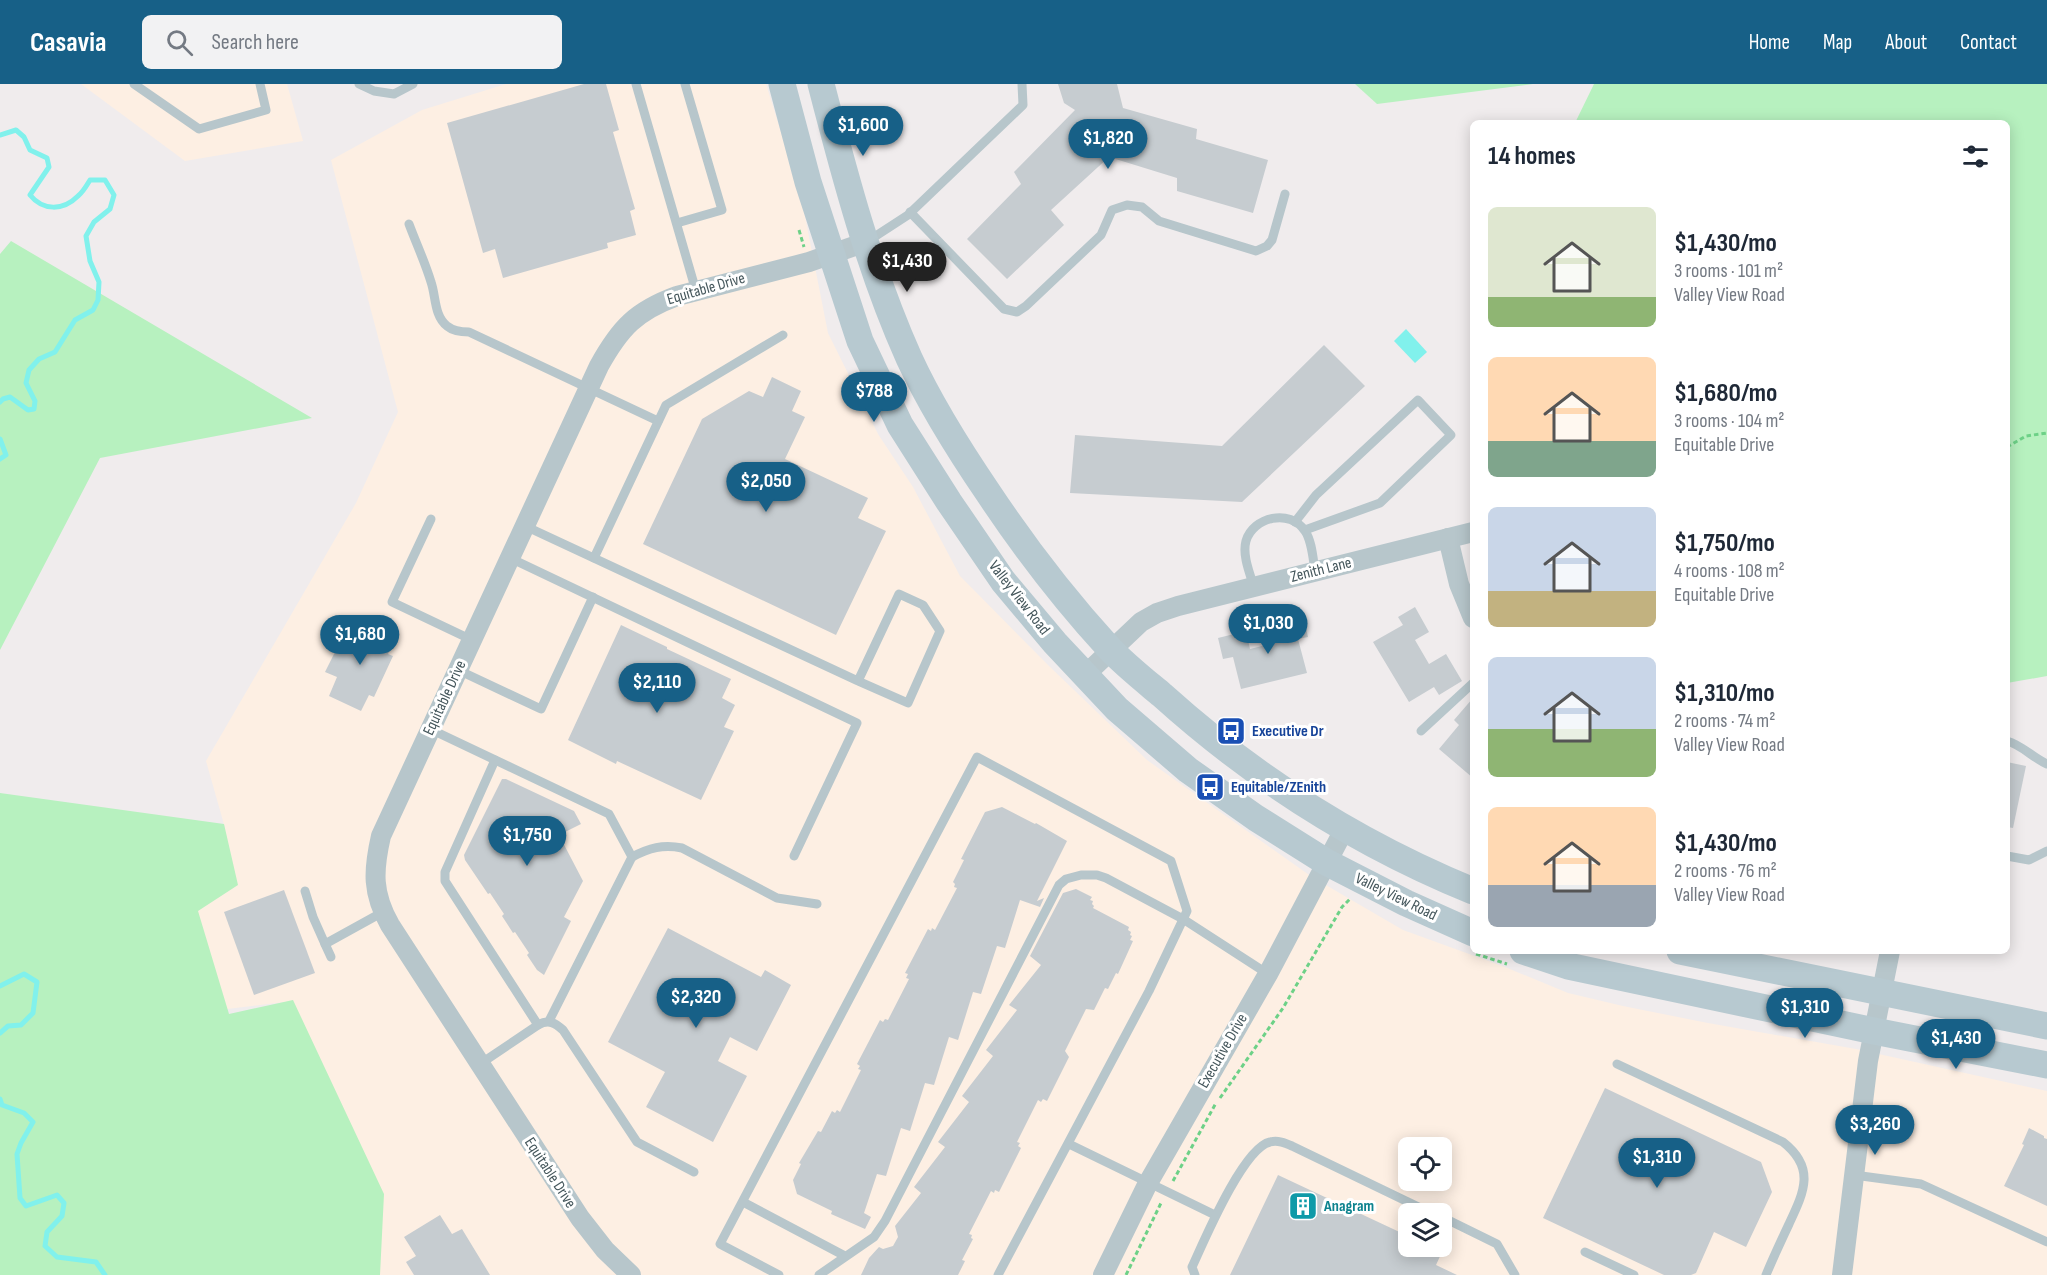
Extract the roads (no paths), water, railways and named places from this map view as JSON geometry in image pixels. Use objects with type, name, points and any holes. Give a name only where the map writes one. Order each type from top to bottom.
[{"type":"main road","name":"Valley View Road","points":[[782,84],[807,182],[820,258],[900,425],[1002,581],[1055,643],[1117,709],[1188,770],[1256,818],[1322,870],[1406,903],[1469,942]]},
{"type":"main road","points":[[821,84],[840,156],[882,293],[909,358],[951,437],[1022,542],[1111,650],[1190,720],[1260,776],[1315,812],[1424,871],[1470,890]]},
{"type":"main road","points":[[1695,954],[2047,1026]]},
{"type":"main road","points":[[1515,958],[1568,966],[2047,1065]]},
{"type":"street","name":"Equitable Drive","points":[[631,1275],[605,1250],[580,1218],[383,912],[375,883],[376,860],[381,836],[588,389],[612,342],[626,324],[660,302],[820,258],[866,242]]},
{"type":"street","name":"Zenith Lane","points":[[1085,675],[1141,622],[1157,613],[1470,533]]},
{"type":"street","points":[[1448,538],[1459,584],[1470,611]]},
{"type":"street","name":"Executive Drive","points":[[1103,1275],[1148,1183],[1268,974],[1345,828]]},
{"type":"street","points":[[1842,1275],[1868,1061],[1889,954]]},
{"type":"lane","points":[[134,84],[200,129],[266,110],[260,84]]},
{"type":"lane","points":[[359,84],[374,91],[394,94],[413,84]]},
{"type":"lane","points":[[636,84],[696,291]]},
{"type":"lane","points":[[677,223],[722,210],[685,84]]},
{"type":"lane","points":[[866,242],[910,212],[1023,105],[1022,84]]},
{"type":"lane","points":[[910,212],[1004,309],[1017,312],[1101,234],[1112,210],[1127,205],[1142,207],[1159,221],[1256,251],[1267,246],[1272,240],[1285,194]]},
{"type":"lane","points":[[409,224],[432,284],[438,312],[446,326],[456,331],[469,332],[658,421]]},
{"type":"lane","points":[[594,558],[666,405],[783,335]]},
{"type":"lane","points":[[1295,522],[1317,495],[1418,400],[1451,435],[1380,502],[1305,530]]},
{"type":"lane","points":[[431,519],[392,602],[472,640]]},
{"type":"lane","points":[[1254,587],[1245,549],[1250,531],[1265,519],[1284,519],[1295,522],[1305,530],[1315,571]]},
{"type":"lane","points":[[525,526],[858,681],[908,704],[940,631],[922,605],[898,594],[858,681]]},
{"type":"lane","points":[[510,558],[857,723],[794,856]]},
{"type":"lane","points":[[458,670],[541,709],[593,597]]},
{"type":"lane","points":[[1421,731],[1470,686]]},
{"type":"lane","points":[[430,729],[609,814],[632,857]]},
{"type":"lane","points":[[2010,742],[2047,764]]},
{"type":"lane","points":[[779,1275],[720,1244],[977,757],[1171,861],[1187,911],[1149,991],[998,1275]]},
{"type":"lane","points":[[495,760],[445,872],[445,881],[538,1025]]},
{"type":"lane","points":[[480,1064],[538,1025],[549,1021],[632,857],[648,849],[670,845],[682,848],[777,898],[817,904]]},
{"type":"lane","points":[[2010,857],[2029,860],[2047,850]]},
{"type":"lane","points":[[819,1275],[874,1237],[885,1221],[1059,885],[1066,879],[1081,874],[1097,875],[1183,920],[1268,974]]},
{"type":"lane","points":[[305,891],[331,957]]},
{"type":"lane","points":[[325,944],[383,912]]},
{"type":"lane","points":[[549,1021],[563,1030],[637,1142],[694,1172]]},
{"type":"lane","points":[[1617,1064],[1783,1142],[1797,1155],[1805,1178],[1803,1194],[1766,1275]]},
{"type":"lane","points":[[1195,1275],[1192,1267],[1215,1215],[1249,1157],[1269,1142],[1282,1142],[1410,1203]]},
{"type":"lane","points":[[1069,1144],[1215,1215]]},
{"type":"lane","points":[[1854,1175],[1922,1184],[2047,1242]]},
{"type":"lane","points":[[743,1202],[845,1256]]},
{"type":"lane","points":[[1452,1222],[1497,1244],[1515,1275]]},
{"type":"lane","points":[[1586,1252],[1634,1275]]},
{"type":"water","points":[[1406,329],[1427,352],[1415,363],[1394,341]]},
{"type":"waterway","points":[[0,135],[16,130],[24,137],[30,150],[47,158],[49,167],[30,195],[41,204],[53,207],[66,204],[80,194],[90,180],[105,180],[114,195],[110,209],[94,222],[86,236],[90,261],[99,282],[98,300],[93,310],[75,320],[55,352],[39,359],[29,370],[26,383],[35,401],[34,409],[28,410],[10,397],[0,402]]},
{"type":"waterway","points":[[0,439],[6,455],[0,459]]},
{"type":"waterway","points":[[0,986],[24,974],[37,982],[33,1013],[21,1025],[8,1026],[0,1033]]},
{"type":"waterway","points":[[0,1099],[2,1105],[24,1113],[33,1122],[17,1154],[20,1198],[26,1206],[57,1195],[64,1203],[62,1216],[47,1232],[45,1246],[57,1257],[96,1262],[105,1275]]},
{"type":"place","name":"Executive Dr","points":[[1231,731]]},
{"type":"place","name":"Equitable/ZEnith","points":[[1210,787]]},
{"type":"place","name":"Anagram","points":[[1303,1206]]}]
